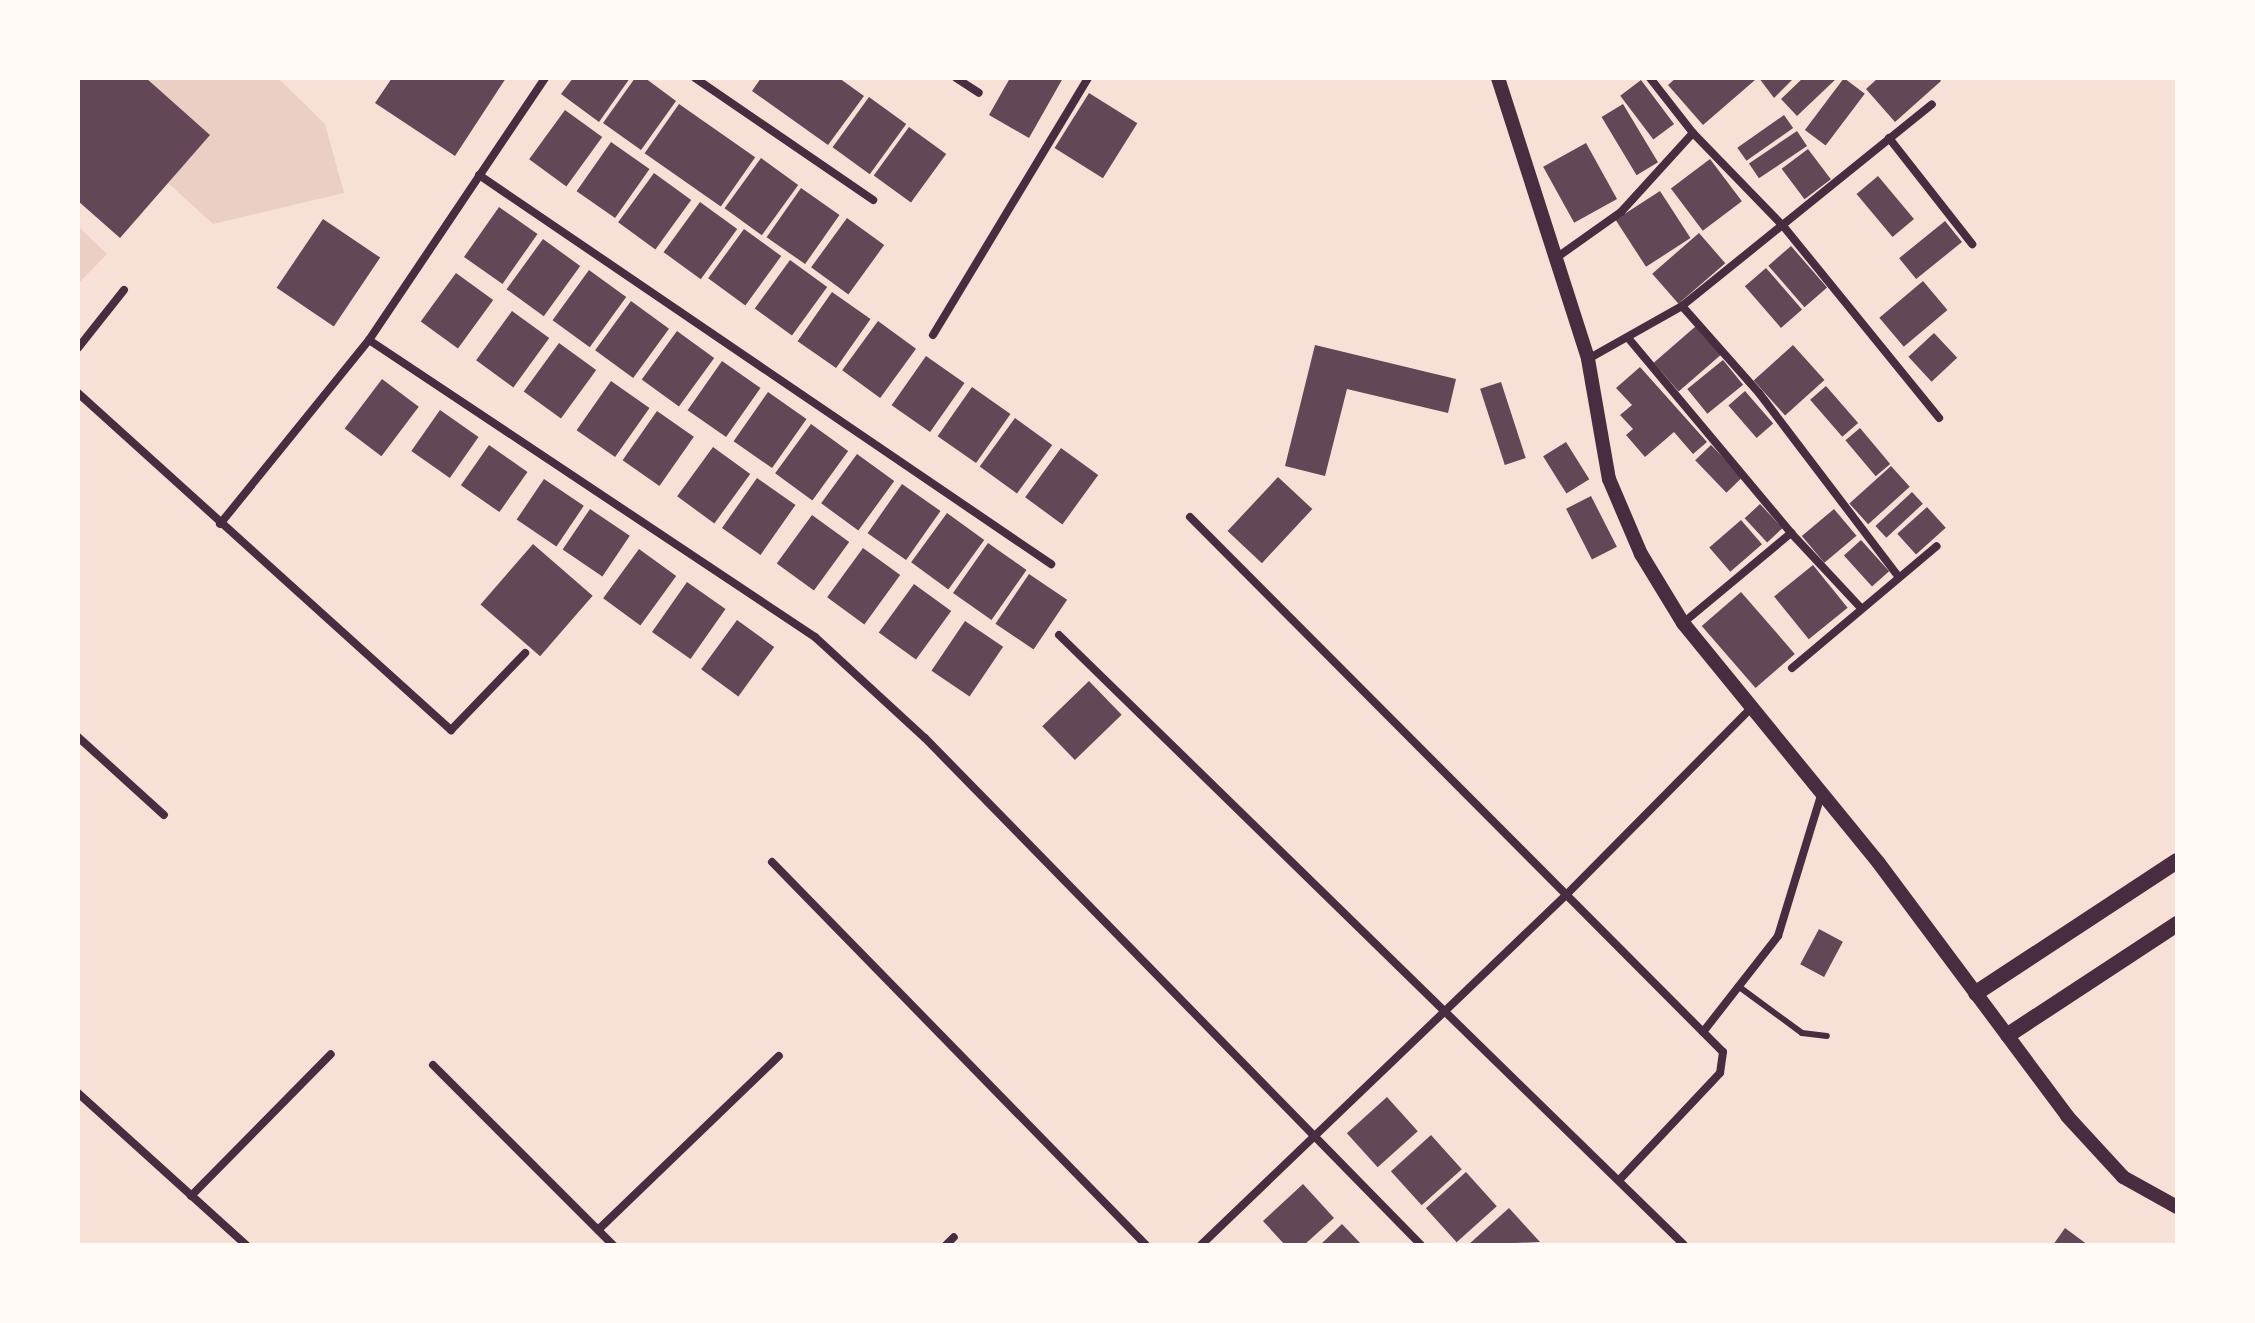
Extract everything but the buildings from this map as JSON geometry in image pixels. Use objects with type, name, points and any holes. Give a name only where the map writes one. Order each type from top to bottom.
[{"type":"main road","points":[[1976,993],[2177,861]]},
{"type":"main road","points":[[2008,1035],[2177,924]]},
{"type":"street","points":[[220,524],[369,340],[545,78]]},
{"type":"street","points":[[695,78],[873,200]]},
{"type":"street","points":[[956,78],[979,93]]},
{"type":"street","points":[[933,335],[1088,78]]},
{"type":"street","points":[[1498,78],[1588,359],[1609,479],[1625,522],[1683,623],[1821,795],[2099,1154],[2149,1194],[2177,1207]]},
{"type":"street","points":[[1650,78],[1693,133],[1784,227],[1939,418]]},
{"type":"street","points":[[1588,359],[1629,339],[1682,306],[1784,227],[1932,104]]},
{"type":"street","points":[[1556,258],[1621,212],[1693,133]]},
{"type":"street","points":[[1889,138],[1972,244]]},
{"type":"street","points":[[479,175],[1051,564]]},
{"type":"street","points":[[78,348],[124,290]]},
{"type":"street","points":[[1682,306],[1759,393],[1898,576]]},
{"type":"street","points":[[1629,339],[1791,533],[1860,607]]},
{"type":"street","points":[[369,340],[815,637],[925,738],[1318,1136],[1421,1245]]},
{"type":"street","points":[[78,393],[451,730],[525,653]]},
{"type":"street","points":[[1190,517],[1723,1052],[1720,1073],[1619,1180]]},
{"type":"street","points":[[1683,623],[1791,533]]},
{"type":"street","points":[[1792,668],[1860,607],[1937,546]]},
{"type":"street","points":[[1059,635],[1684,1245]]},
{"type":"street","points":[[1201,1245],[1567,894],[1750,709]]},
{"type":"street","points":[[78,737],[164,815]]},
{"type":"street","points":[[1703,1032],[1778,936],[1821,795]]},
{"type":"street","points":[[772,862],[1146,1245]]},
{"type":"street","points":[[191,1196],[331,1054]]},
{"type":"street","points":[[598,1230],[779,1056]]},
{"type":"street","points":[[433,1065],[613,1245]]},
{"type":"street","points":[[78,1093],[246,1245]]},
{"type":"street","points":[[946,1245],[954,1237]]},
{"type":"lane","points":[[1738,986],[1802,1033],[1827,1036]]},
{"type":"shaded area","points":[[146,78],[278,78],[325,124],[344,193],[213,224],[168,183],[209,134]]},
{"type":"shaded area","points":[[78,226],[107,254],[78,284]]}]
